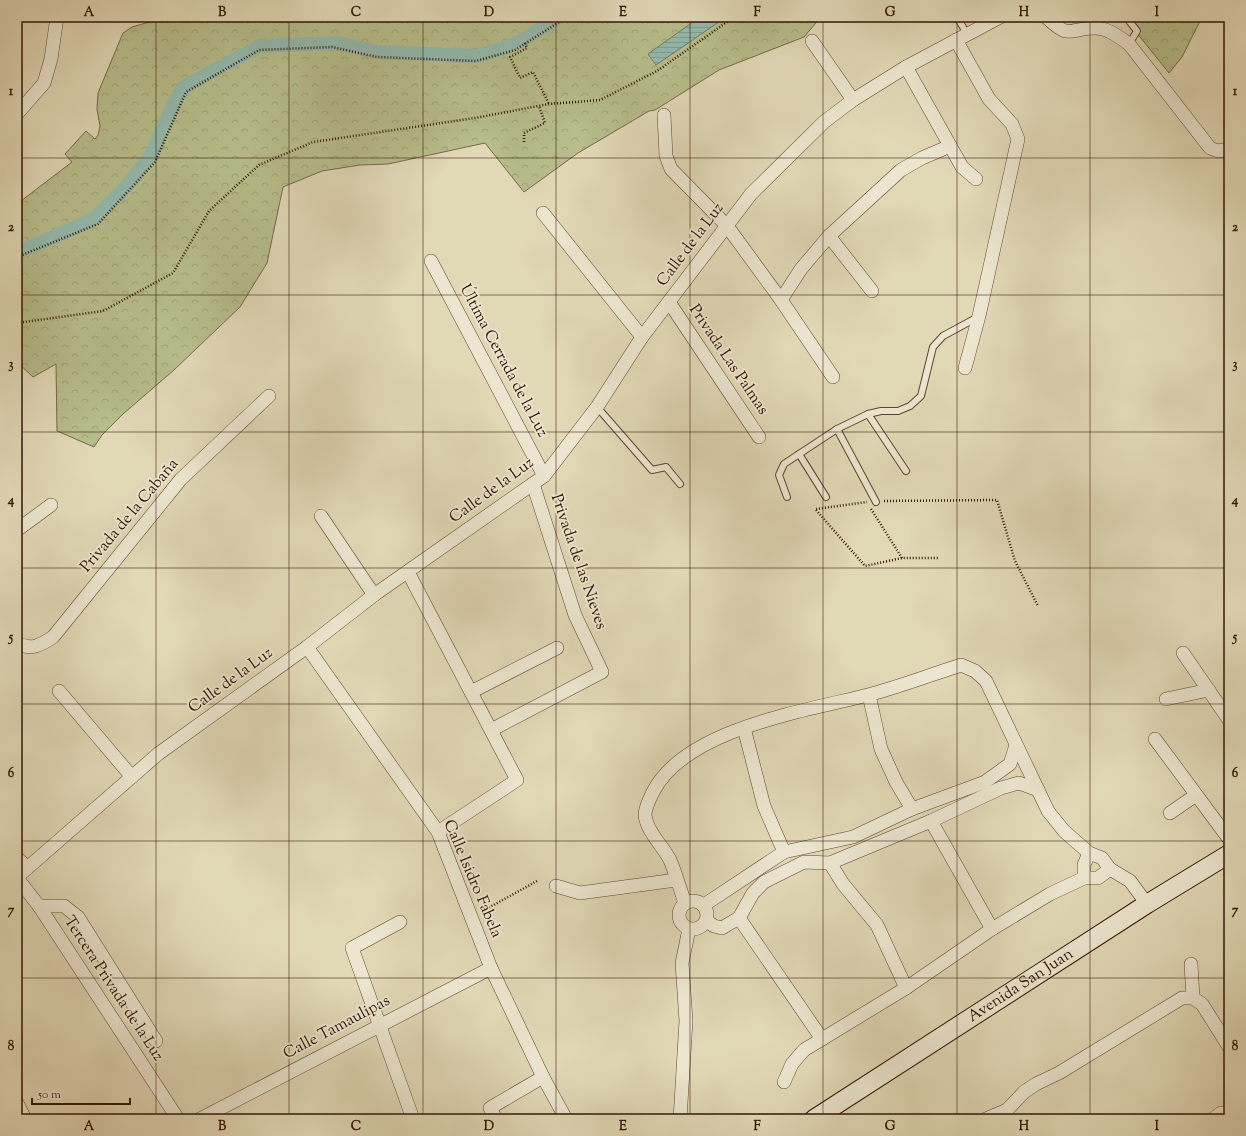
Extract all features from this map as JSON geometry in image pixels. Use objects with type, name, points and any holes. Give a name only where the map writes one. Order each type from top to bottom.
[{"type":"street","points":[[17,114],[44,83],[51,60],[57,17]]},
{"type":"street","name":"Calle de la Luz","points":[[17,877],[158,754],[307,647],[374,595],[544,476],[597,406],[642,337],[751,194],[824,122],[853,100],[906,67],[1000,17]]},
{"type":"street","points":[[1046,17],[1059,29],[1070,33],[1095,28],[1112,32],[1129,44],[1210,148],[1224,150]]},
{"type":"street","points":[[961,37],[989,98],[1012,124],[1018,139],[979,316],[965,368]]},
{"type":"street","points":[[812,41],[853,100]]},
{"type":"street","points":[[906,67],[962,167],[976,179]]},
{"type":"street","points":[[664,115],[666,156],[672,168],[727,226],[781,300],[833,377]]},
{"type":"street","points":[[781,300],[801,269],[830,236],[901,170],[922,158],[950,146]]},
{"type":"street","points":[[543,213],[642,337]]},
{"type":"street","points":[[830,236],[872,291]]},
{"type":"street","name":"Última Cerrada de la Luz","points":[[431,260],[544,476]]},
{"type":"street","name":"Privada Las Palmas","points":[[669,302],[759,437]]},
{"type":"street","name":"Privada de la Cabaña","points":[[17,643],[22,646],[39,646],[53,637],[181,479],[269,396]]},
{"type":"street","name":"Privada de las Nieves","points":[[491,730],[602,672],[575,615],[533,484]]},
{"type":"street","points":[[17,530],[51,505]]},
{"type":"street","points":[[321,516],[374,595]]},
{"type":"street","points":[[408,572],[517,780],[438,832]]},
{"type":"street","name":"Calle Isidro Fabela","points":[[307,647],[438,832],[491,968],[543,1077],[566,1119]]},
{"type":"street","points":[[471,692],[557,648]]},
{"type":"street","points":[[1183,653],[1229,720]]},
{"type":"street","points":[[685,903],[670,860],[649,826],[645,814],[649,799],[658,782],[677,762],[727,734],[744,728],[785,714],[870,695],[961,665],[975,671],[986,681],[1048,811],[1064,831],[1089,853],[1102,858],[1110,868],[1130,881],[1147,904]]},
{"type":"street","points":[[1166,699],[1209,690]]},
{"type":"street","points":[[58,691],[132,777]]},
{"type":"street","points":[[870,695],[881,749],[896,782],[912,809]]},
{"type":"street","points":[[744,728],[764,806],[784,852]]},
{"type":"street","points":[[1155,739],[1229,838]]},
{"type":"street","points":[[704,905],[784,852],[853,837],[912,809],[985,782],[1010,764],[1016,745]]},
{"type":"street","points":[[707,921],[714,926],[722,928],[739,918],[753,893],[764,882],[804,862],[830,863],[931,821],[1001,788],[1019,783],[1038,790]]},
{"type":"street","points":[[1170,813],[1196,795]]},
{"type":"street","points":[[931,821],[992,929]]},
{"type":"street","points":[[1084,878],[1084,865],[1089,853]]},
{"type":"street","name":"Avenida San Juan","points":[[814,1119],[1147,904],[1229,854]]},
{"type":"street","points":[[17,858],[27,867]]},
{"type":"street","points":[[830,863],[843,884],[877,925],[906,988]]},
{"type":"street","points":[[784,1082],[792,1064],[800,1055],[822,1039],[906,988],[992,929],[1050,894],[1084,878],[1098,878],[1110,868]]},
{"type":"street","name":"Tercera Privada de la Luz","points":[[17,877],[39,906],[178,1119]]},
{"type":"street","points":[[556,886],[580,893],[676,880]]},
{"type":"street","points":[[694,900],[704,905],[707,910],[707,921],[699,928],[689,929],[680,922],[680,910],[685,903],[694,900]]},
{"type":"street","points":[[39,906],[64,906],[78,917],[156,1041]]},
{"type":"street","points":[[739,918],[756,939],[822,1039]]},
{"type":"street","points":[[400,922],[352,948],[413,1119]]},
{"type":"street","points":[[680,1119],[686,1021],[682,963],[689,929]]},
{"type":"street","points":[[1191,964],[1193,998]]},
{"type":"street","name":"Calle Tamaulipas","points":[[200,1119],[491,968]]},
{"type":"street","points":[[986,1119],[1007,1115],[1024,1092],[1036,1084],[1059,1073],[1182,998],[1193,998],[1202,1004],[1229,1047]]},
{"type":"street","points":[[496,1119],[490,1108],[543,1077]]},
{"type":"street","points":[[17,1103],[25,1119]]},
{"type":"street","points":[[1213,1119],[1221,1113],[1229,1113]]},
{"type":"lane","points":[[958,17],[961,37]]},
{"type":"lane","points":[[1126,17],[1137,31],[1129,44]]},
{"type":"lane","points":[[788,497],[779,475],[784,464],[837,429],[868,414],[881,411],[898,411],[910,406],[921,396],[933,347],[943,336],[979,316]]},
{"type":"lane","points":[[597,406],[652,470],[666,468],[680,484]]},
{"type":"lane","points":[[868,414],[906,471]]},
{"type":"lane","points":[[837,429],[876,502]]},
{"type":"lane","points":[[799,454],[826,497]]},
{"type":"path","points":[[17,257],[98,224],[155,162],[186,92],[259,50],[332,48],[377,57],[476,61],[515,50],[567,17]]},
{"type":"path","points":[[17,323],[102,311],[173,273],[209,211],[258,164],[313,142],[475,118],[548,104],[600,100],[657,70],[734,17]]},
{"type":"path","points":[[525,44],[528,48],[510,57],[520,78],[533,72],[548,104]]},
{"type":"path","points":[[524,142],[524,133],[545,123],[539,106]]},
{"type":"path","points":[[940,558],[902,558],[865,566],[816,509],[866,502],[997,500],[1015,560],[1038,606]]},
{"type":"path","points":[[866,502],[902,558]]},
{"type":"path","points":[[471,918],[537,881]]},
{"type":"green space","points":[[166,17],[821,17],[804,37],[719,70],[655,110],[649,111],[578,153],[524,192],[485,143],[388,164],[360,165],[322,171],[283,187],[267,263],[240,307],[174,370],[123,414],[102,435],[94,447],[57,431],[56,364],[33,377],[17,362],[17,204],[72,162],[65,154],[86,131],[95,139],[98,135],[100,126],[97,109],[98,93],[123,33],[132,27]]},
{"type":"green space","points":[[1124,17],[1202,17],[1182,57],[1169,73]]},
{"type":"water","points":[[700,17],[726,17],[656,65],[648,54]]},
{"type":"waterway","points":[[17,253],[94,219],[124,189],[150,157],[173,105],[184,87],[260,46],[337,43],[377,52],[476,56],[506,48],[528,37],[559,17]]}]
